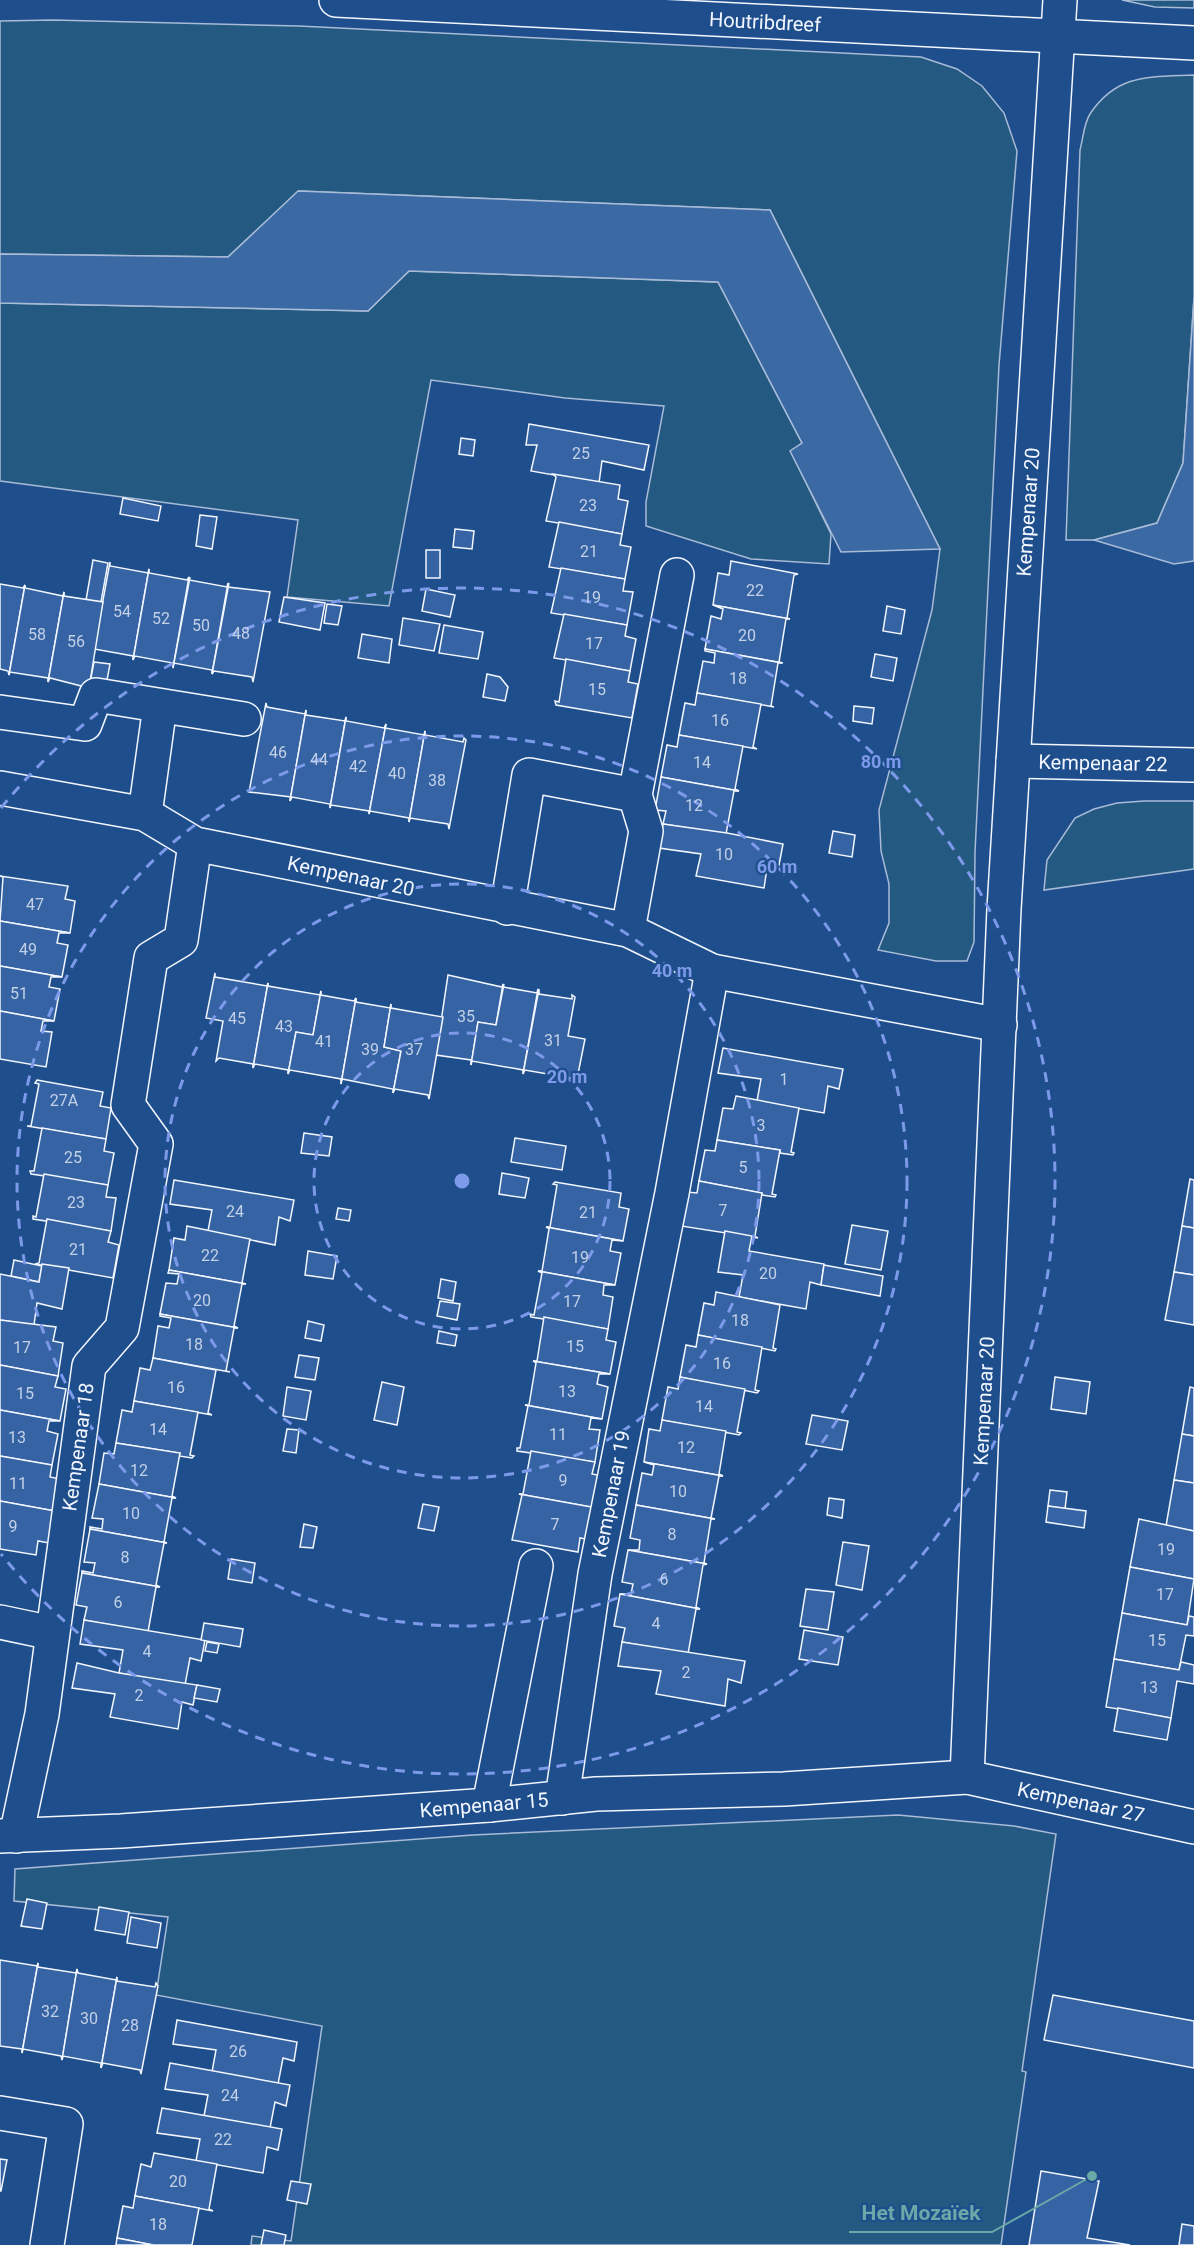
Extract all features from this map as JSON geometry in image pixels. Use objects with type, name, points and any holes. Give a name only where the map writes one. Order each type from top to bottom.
[{"type":"street","name":"Houtribdreef","points":[[336,0],[669,8],[1057,38],[1194,43]]},
{"type":"street","name":"Kempenaar 20","points":[[967,1777],[1013,761],[1060,0]]},
{"type":"street","points":[[628,930],[646,831],[635,795],[677,575]]},
{"type":"street","points":[[0,712],[85,724],[96,695],[244,719]]},
{"type":"street","points":[[145,814],[160,705]]},
{"type":"street","name":"Kempenaar 22","points":[[1013,761],[1194,765]]},
{"type":"street","points":[[507,908],[529,775],[635,795]]},
{"type":"street","name":"Kempenaar 20","points":[[0,788],[145,814],[195,844],[507,908],[628,930],[712,971],[1000,1025]]},
{"type":"street","name":"Kempenaar 18","points":[[8,1836],[42,1714],[89,1366],[122,1328],[151,1178],[156,1144],[128,1105],[151,958],[181,940],[195,844]]},
{"type":"street","name":"Kempenaar 19","points":[[562,1798],[594,1574],[672,1192],[712,971]]},
{"type":"street","points":[[489,1805],[536,1566]]},
{"type":"street","points":[[0,1622],[52,1632]]},
{"type":"street","name":"Kempenaar 15","points":[[8,1836],[121,1832],[489,1805],[596,1794],[784,1788],[967,1777]]},
{"type":"street","name":"Kempenaar 27","points":[[967,1777],[1193,1822]]},
{"type":"street","points":[[0,2113],[66,2124],[47,2245]]},
{"type":"shaded area","points":[[1122,0],[1194,0],[1194,8],[1155,7]]},
{"type":"shaded area","points":[[53,20],[299,26],[921,57],[957,69],[982,86],[1004,113],[1017,151],[999,365],[975,852],[974,942],[967,961],[936,961],[878,950],[889,923],[889,884],[881,851],[879,810],[932,610],[940,549],[770,210],[299,191],[228,257],[0,254],[0,21]]},
{"type":"shaded area","points":[[1194,75],[1194,298],[1183,463],[1157,523],[1094,540],[1066,540],[1080,150],[1085,126],[1090,114],[1100,101],[1123,84],[1149,77]]},
{"type":"shaded area","points":[[298,191],[770,210],[940,549],[841,552],[790,451],[802,443],[718,282],[409,271],[368,311],[0,303],[0,254],[228,257]]},
{"type":"shaded area","points":[[409,271],[718,282],[802,443],[791,452],[831,534],[829,564],[751,559],[646,526],[646,502],[664,406],[565,398],[431,380],[389,606],[287,597],[298,520],[0,481],[0,303],[368,311]]},
{"type":"shaded area","points":[[1194,298],[1194,561],[1174,564],[1094,540],[1157,523],[1183,463]]},
{"type":"shaded area","points":[[1194,801],[1194,869],[1044,890],[1047,860],[1075,818],[1094,809],[1117,803]]},
{"type":"shaded area","points":[[898,1815],[1014,1826],[1056,1834],[1022,2071],[1026,2072],[1001,2245],[251,2245],[252,2236],[291,2241],[322,2026],[156,1995],[168,1917],[14,1901],[15,1869],[473,1835]]},
{"type":"building","points":[[529,424],[649,445],[644,470],[602,461],[599,483],[531,471],[537,445],[526,445]]},
{"type":"building","points":[[461,438],[475,440],[473,456],[459,454]]},
{"type":"building","points":[[553,474],[620,485],[618,499],[628,501],[622,534],[546,521],[556,477]]},
{"type":"building","points":[[123,498],[161,506],[158,521],[120,514]]},
{"type":"building","points":[[200,515],[217,517],[212,549],[196,546]]},
{"type":"building","points":[[559,522],[622,534],[620,545],[631,547],[625,579],[549,567]]},
{"type":"building","points":[[455,529],[474,531],[472,549],[453,547]]},
{"type":"building","points":[[426,550],[440,550],[440,578],[426,578]]},
{"type":"building","points":[[93,560],[108,563],[101,602],[86,600]]},
{"type":"building","points":[[731,561],[798,574],[794,575],[787,618],[790,619],[713,605],[718,573],[729,575]]},
{"type":"building","points":[[110,562],[110,566],[148,573],[149,569],[133,660],[133,656],[94,649]]},
{"type":"building","points":[[561,568],[625,579],[623,591],[633,592],[627,625],[551,613]]},
{"type":"building","points":[[149,569],[149,573],[187,580],[189,577],[173,668],[173,663],[135,656],[133,660]]},
{"type":"building","points":[[189,580],[227,587],[228,583],[212,674],[212,670],[174,663],[173,668]]},
{"type":"building","points":[[0,584],[23,588],[25,585],[9,675],[8,671],[0,669]]},
{"type":"building","points":[[25,585],[25,588],[63,596],[64,592],[48,682],[48,678],[10,672],[9,675]]},
{"type":"building","points":[[228,587],[270,592],[253,682],[252,677],[214,671],[212,674]]},
{"type":"building","points":[[426,589],[455,595],[450,617],[422,611]]},
{"type":"building","points":[[64,592],[64,596],[103,602],[89,688],[50,678],[48,682]]},
{"type":"building","points":[[284,597],[325,603],[320,630],[279,622]]},
{"type":"building","points":[[327,604],[342,606],[338,625],[324,623]]},
{"type":"building","points":[[713,605],[790,619],[786,619],[779,662],[783,663],[705,649],[711,616],[721,619],[723,609]]},
{"type":"building","points":[[887,606],[905,610],[901,634],[883,631]]},
{"type":"building","points":[[564,614],[627,625],[625,636],[636,639],[630,671],[554,658]]},
{"type":"building","points":[[403,618],[440,624],[434,651],[399,645]]},
{"type":"building","points":[[444,625],[483,632],[478,659],[439,653]]},
{"type":"building","points":[[362,634],[392,639],[389,663],[358,658]]},
{"type":"building","points":[[705,649],[782,663],[778,663],[771,706],[774,707],[697,693],[703,661],[714,663],[715,653],[705,651]]},
{"type":"building","points":[[875,654],[897,658],[893,681],[871,677]]},
{"type":"building","points":[[566,659],[630,671],[628,682],[638,684],[632,718],[556,705],[555,701],[559,702]]},
{"type":"building","points":[[94,662],[110,664],[105,691],[89,688]]},
{"type":"building","points":[[487,674],[500,677],[508,687],[505,701],[483,697]]},
{"type":"building","points":[[697,693],[761,704],[753,747],[757,749],[679,735],[685,703],[695,705]]},
{"type":"building","points":[[266,703],[267,707],[305,714],[306,710],[291,797],[249,792]]},
{"type":"building","points":[[854,706],[874,708],[872,724],[853,721]]},
{"type":"building","points":[[306,710],[306,715],[345,721],[346,717],[330,808],[330,804],[292,797],[290,801]]},
{"type":"building","points":[[346,717],[346,721],[384,728],[386,724],[369,814],[369,811],[331,805],[330,808]]},
{"type":"building","points":[[385,728],[424,735],[425,731],[409,822],[409,818],[370,811],[369,814]]},
{"type":"building","points":[[425,731],[425,735],[463,742],[464,738],[466,740],[449,829],[448,824],[410,818],[409,822]]},
{"type":"building","points":[[679,735],[743,746],[735,789],[739,791],[661,777],[667,745],[677,747]]},
{"type":"building","points":[[661,777],[739,791],[734,791],[726,834],[663,824],[666,811],[655,810]]},
{"type":"building","points":[[663,824],[783,844],[779,865],[768,862],[764,888],[696,876],[701,854],[659,848]]},
{"type":"building","points":[[833,831],[855,835],[852,857],[829,853]]},
{"type":"building","points":[[0,876],[68,886],[65,899],[75,901],[70,933],[0,921],[3,877]]},
{"type":"building","points":[[0,921],[70,933],[59,933],[57,943],[68,945],[62,977],[0,966]]},
{"type":"building","points":[[0,966],[62,977],[51,977],[49,987],[60,989],[54,1021],[0,1011]]},
{"type":"building","points":[[215,973],[215,977],[267,986],[268,983],[253,1068],[253,1064],[219,1058],[216,1061],[223,1021],[206,1018]]},
{"type":"building","points":[[448,975],[502,987],[503,984],[496,1025],[478,1022],[471,1065],[471,1060],[436,1055]]},
{"type":"building","points":[[268,983],[268,986],[320,995],[321,991],[313,1035],[296,1032],[288,1074],[288,1070],[255,1064],[253,1068]]},
{"type":"building","points":[[503,987],[537,993],[538,989],[523,1074],[523,1070],[472,1061],[471,1065],[478,1022],[496,1025]]},
{"type":"building","points":[[539,989],[539,994],[572,999],[572,995],[575,997],[568,1036],[585,1039],[576,1084],[576,1079],[525,1070],[523,1074]]},
{"type":"building","points":[[321,991],[321,995],[354,1001],[356,998],[341,1084],[341,1079],[290,1070],[288,1074],[296,1032],[313,1035]]},
{"type":"building","points":[[356,998],[356,1002],[390,1008],[391,1004],[384,1047],[401,1051],[393,1093],[393,1089],[342,1079],[341,1084]]},
{"type":"building","points":[[391,1004],[391,1008],[443,1017],[429,1099],[428,1095],[395,1089],[393,1093],[401,1051],[384,1047]]},
{"type":"building","points":[[0,1011],[54,1021],[43,1021],[41,1031],[52,1032],[46,1067],[0,1059]]},
{"type":"building","points":[[723,1048],[843,1069],[839,1089],[828,1086],[824,1113],[757,1101],[761,1079],[718,1073]]},
{"type":"building","points":[[37,1080],[103,1092],[100,1106],[111,1108],[106,1139],[27,1126],[31,1126],[39,1084],[35,1083]]},
{"type":"building","points":[[736,1096],[799,1108],[791,1152],[794,1153],[793,1155],[780,1153],[780,1150],[717,1140],[723,1108],[733,1109]]},
{"type":"building","points":[[42,1128],[106,1139],[104,1151],[114,1153],[108,1185],[31,1174],[30,1171],[34,1171]]},
{"type":"building","points":[[304,1133],[332,1137],[329,1156],[301,1153]]},
{"type":"building","points":[[515,1138],[566,1146],[562,1170],[511,1162]]},
{"type":"building","points":[[717,1140],[780,1150],[772,1194],[776,1195],[775,1197],[699,1181],[705,1150],[715,1151]]},
{"type":"building","points":[[502,1173],[529,1178],[525,1198],[499,1194]]},
{"type":"building","points":[[44,1174],[108,1185],[106,1197],[116,1198],[111,1231],[33,1219],[33,1216],[36,1217]]},
{"type":"building","points":[[1190,1179],[1194,1180],[1194,1228],[1182,1226]]},
{"type":"building","points":[[174,1180],[294,1200],[290,1221],[279,1217],[275,1245],[208,1231],[212,1210],[170,1204]]},
{"type":"building","points":[[699,1181],[762,1193],[755,1236],[758,1238],[681,1226],[687,1192],[697,1193]]},
{"type":"building","points":[[555,1182],[621,1193],[619,1207],[629,1209],[623,1241],[546,1227],[550,1227],[557,1185],[553,1184]]},
{"type":"building","points":[[338,1208],[351,1210],[349,1221],[336,1219]]},
{"type":"building","points":[[47,1219],[111,1231],[108,1242],[119,1245],[113,1278],[35,1264],[39,1263]]},
{"type":"building","points":[[852,1225],[888,1231],[881,1270],[845,1264]]},
{"type":"building","points":[[187,1226],[250,1239],[242,1283],[246,1284],[169,1270],[174,1238],[185,1240]]},
{"type":"building","points":[[1182,1226],[1194,1228],[1194,1275],[1174,1272]]},
{"type":"building","points":[[546,1227],[623,1241],[612,1240],[610,1251],[621,1253],[615,1285],[538,1271],[542,1271],[549,1229]]},
{"type":"building","points":[[725,1231],[752,1236],[749,1251],[824,1264],[821,1285],[810,1282],[806,1309],[739,1297],[743,1275],[718,1272]]},
{"type":"building","points":[[308,1251],[337,1256],[333,1279],[305,1275]]},
{"type":"building","points":[[14,1260],[42,1266],[39,1282],[11,1276]]},
{"type":"building","points":[[42,1264],[69,1268],[62,1309],[37,1303],[34,1325],[0,1320],[0,1274],[39,1282]]},
{"type":"building","points":[[824,1265],[883,1276],[880,1296],[821,1285]]},
{"type":"building","points":[[169,1270],[246,1284],[242,1284],[234,1326],[238,1328],[160,1314],[166,1283],[177,1284],[179,1274],[168,1273]]},
{"type":"building","points":[[538,1271],[615,1285],[604,1285],[603,1295],[613,1297],[608,1329],[531,1317],[530,1314],[534,1315],[542,1273]]},
{"type":"building","points":[[1174,1272],[1194,1275],[1194,1325],[1165,1320]]},
{"type":"building","points":[[441,1279],[456,1282],[453,1301],[438,1298]]},
{"type":"building","points":[[716,1292],[780,1305],[773,1348],[776,1349],[775,1351],[698,1335],[704,1303],[714,1305]]},
{"type":"building","points":[[440,1301],[460,1304],[457,1320],[437,1316]]},
{"type":"building","points":[[160,1314],[238,1328],[234,1328],[226,1371],[230,1372],[153,1358],[158,1326],[169,1328],[171,1318],[160,1316]]},
{"type":"building","points":[[544,1317],[608,1329],[606,1340],[616,1342],[610,1374],[533,1361],[537,1361]]},
{"type":"building","points":[[0,1320],[56,1327],[53,1341],[63,1343],[58,1376],[0,1365]]},
{"type":"building","points":[[308,1321],[324,1325],[321,1341],[305,1338]]},
{"type":"building","points":[[439,1331],[457,1335],[455,1346],[437,1343]]},
{"type":"building","points":[[698,1335],[762,1347],[755,1390],[759,1391],[757,1393],[680,1377],[686,1345],[696,1347]]},
{"type":"building","points":[[299,1355],[319,1358],[315,1380],[295,1377]]},
{"type":"building","points":[[153,1358],[216,1370],[208,1413],[212,1415],[134,1401],[140,1368],[150,1370]]},
{"type":"building","points":[[533,1361],[610,1374],[599,1374],[597,1384],[608,1387],[602,1419],[525,1405],[529,1405],[536,1363]]},
{"type":"building","points":[[0,1365],[58,1376],[55,1387],[66,1389],[60,1421],[0,1410]]},
{"type":"building","points":[[680,1377],[745,1389],[737,1432],[741,1433],[739,1435],[662,1420],[668,1387],[678,1389]]},
{"type":"building","points":[[1055,1377],[1090,1382],[1086,1414],[1051,1409]]},
{"type":"building","points":[[382,1382],[404,1387],[397,1425],[374,1420]]},
{"type":"building","points":[[287,1387],[311,1391],[306,1420],[283,1416]]},
{"type":"building","points":[[1190,1387],[1194,1388],[1194,1436],[1182,1434]]},
{"type":"building","points":[[134,1401],[198,1412],[190,1455],[194,1456],[192,1458],[179,1456],[180,1453],[116,1443],[122,1410],[132,1412]]},
{"type":"building","points":[[525,1405],[602,1419],[591,1418],[589,1429],[600,1430],[595,1462],[517,1451],[517,1448],[520,1448],[528,1406]]},
{"type":"building","points":[[0,1410],[60,1421],[49,1421],[47,1431],[58,1434],[52,1465],[0,1456]]},
{"type":"building","points":[[812,1415],[848,1421],[842,1450],[806,1444]]},
{"type":"building","points":[[662,1420],[726,1431],[719,1474],[723,1476],[644,1462],[649,1429],[660,1431]]},
{"type":"building","points":[[287,1429],[299,1430],[296,1453],[283,1451]]},
{"type":"building","points":[[1182,1434],[1194,1436],[1194,1483],[1174,1480]]},
{"type":"building","points":[[116,1443],[180,1453],[172,1496],[176,1498],[99,1484],[104,1453],[114,1454]]},
{"type":"building","points":[[531,1451],[595,1462],[592,1474],[603,1476],[597,1508],[519,1494],[523,1494]]},
{"type":"building","points":[[0,1456],[52,1465],[50,1477],[60,1479],[55,1511],[0,1501]]},
{"type":"building","points":[[644,1462],[723,1476],[719,1476],[711,1518],[715,1519],[636,1505],[642,1473],[652,1475],[654,1465]]},
{"type":"building","points":[[1174,1480],[1194,1483],[1194,1531],[1166,1526]]},
{"type":"building","points":[[99,1484],[176,1498],[172,1498],[164,1542],[167,1543],[90,1529],[90,1527],[102,1529],[103,1519],[92,1518]]},
{"type":"building","points":[[1050,1490],[1067,1492],[1065,1509],[1048,1506]]},
{"type":"building","points":[[519,1494],[597,1508],[591,1540],[580,1538],[578,1552],[512,1540],[522,1495]]},
{"type":"building","points":[[829,1498],[844,1500],[842,1518],[827,1515]]},
{"type":"building","points":[[0,1501],[55,1511],[49,1543],[38,1541],[36,1555],[0,1549]]},
{"type":"building","points":[[423,1504],[439,1507],[434,1531],[418,1528]]},
{"type":"building","points":[[636,1505],[715,1519],[711,1519],[704,1563],[707,1564],[628,1550],[639,1550],[640,1540],[630,1538]]},
{"type":"building","points":[[1048,1506],[1086,1511],[1084,1528],[1046,1522]]},
{"type":"building","points":[[1139,1519],[1194,1531],[1194,1579],[1130,1567]]},
{"type":"building","points":[[304,1524],[317,1527],[313,1548],[300,1547]]},
{"type":"building","points":[[90,1529],[167,1543],[164,1543],[156,1585],[160,1587],[82,1573],[82,1571],[93,1573],[95,1563],[84,1562]]},
{"type":"building","points":[[843,1542],[869,1546],[862,1590],[836,1585]]},
{"type":"building","points":[[628,1550],[707,1564],[703,1565],[696,1607],[700,1609],[620,1594],[631,1594],[633,1584],[622,1582]]},
{"type":"building","points":[[231,1559],[255,1563],[252,1583],[228,1579]]},
{"type":"building","points":[[1130,1567],[1194,1579],[1187,1625],[1122,1613]]},
{"type":"building","points":[[82,1573],[160,1587],[156,1587],[148,1632],[84,1620],[87,1607],[76,1605]]},
{"type":"building","points":[[806,1589],[834,1592],[828,1630],[800,1626]]},
{"type":"building","points":[[620,1594],[700,1609],[696,1609],[688,1654],[622,1642],[625,1628],[614,1626]]},
{"type":"building","points":[[1122,1613],[1187,1625],[1189,1616],[1194,1617],[1194,1636],[1186,1635],[1179,1670],[1114,1659]]},
{"type":"building","points":[[84,1620],[205,1640],[201,1661],[190,1658],[185,1685],[119,1673],[123,1650],[80,1644]]},
{"type":"building","points":[[204,1623],[243,1629],[240,1647],[201,1640]]},
{"type":"building","points":[[804,1630],[843,1637],[838,1665],[799,1659]]},
{"type":"building","points":[[207,1642],[219,1644],[217,1653],[205,1651]]},
{"type":"building","points":[[622,1642],[745,1661],[741,1683],[728,1679],[725,1706],[656,1694],[661,1671],[618,1666]]},
{"type":"building","points":[[1114,1659],[1179,1670],[1181,1662],[1194,1665],[1194,1684],[1177,1681],[1171,1718],[1106,1707]]},
{"type":"building","points":[[77,1663],[119,1673],[197,1685],[193,1705],[182,1702],[178,1729],[110,1717],[115,1694],[72,1688]]},
{"type":"building","points":[[197,1685],[220,1689],[217,1702],[194,1698]]},
{"type":"building","points":[[1118,1708],[1171,1718],[1167,1740],[1114,1731]]},
{"type":"building","points":[[27,1899],[47,1903],[42,1929],[21,1926]]},
{"type":"building","points":[[99,1907],[129,1912],[125,1935],[95,1930]]},
{"type":"building","points":[[131,1917],[161,1923],[157,1948],[127,1943]]},
{"type":"building","points":[[0,1960],[37,1966],[38,1963],[22,2053],[22,2049],[0,2046]]},
{"type":"building","points":[[38,1963],[38,1967],[76,1973],[77,1969],[62,2060],[61,2056],[23,2049],[22,2053]]},
{"type":"building","points":[[77,1969],[78,1973],[116,1980],[117,1977],[101,2068],[101,2063],[63,2056],[62,2060]]},
{"type":"building","points":[[117,1977],[117,1981],[155,1987],[156,1983],[158,1986],[141,2074],[140,2070],[103,2063],[101,2068]]},
{"type":"building","points":[[1053,1995],[1194,2021],[1194,2068],[1044,2040]]},
{"type":"building","points":[[177,2020],[297,2042],[294,2061],[283,2058],[278,2084],[212,2072],[216,2050],[173,2044]]},
{"type":"building","points":[[170,2063],[290,2085],[286,2106],[275,2102],[270,2128],[204,2116],[208,2095],[165,2089]]},
{"type":"building","points":[[162,2108],[282,2129],[278,2150],[267,2147],[263,2173],[196,2161],[200,2139],[157,2133]]},
{"type":"building","points":[[154,2153],[217,2164],[209,2209],[213,2211],[135,2196],[141,2164],[151,2167]]},
{"type":"building","points":[[0,2159],[7,2160],[1,2191],[0,2191]]},
{"type":"building","points":[[1041,2171],[1099,2181],[1087,2238],[1130,2245],[1029,2245]]},
{"type":"building","points":[[291,2181],[311,2184],[307,2204],[287,2200]]},
{"type":"building","points":[[135,2196],[199,2208],[192,2245],[153,2245],[117,2238],[123,2206],[133,2208]]},
{"type":"building","points":[[1182,2224],[1194,2226],[1194,2245],[1179,2245]]},
{"type":"building","points":[[264,2230],[286,2235],[284,2245],[261,2245]]},
{"type":"building","points":[[117,2238],[153,2245],[116,2245]]},
{"type":"place","name":"Het Mozaïek","points":[[1092,2176]]}]
